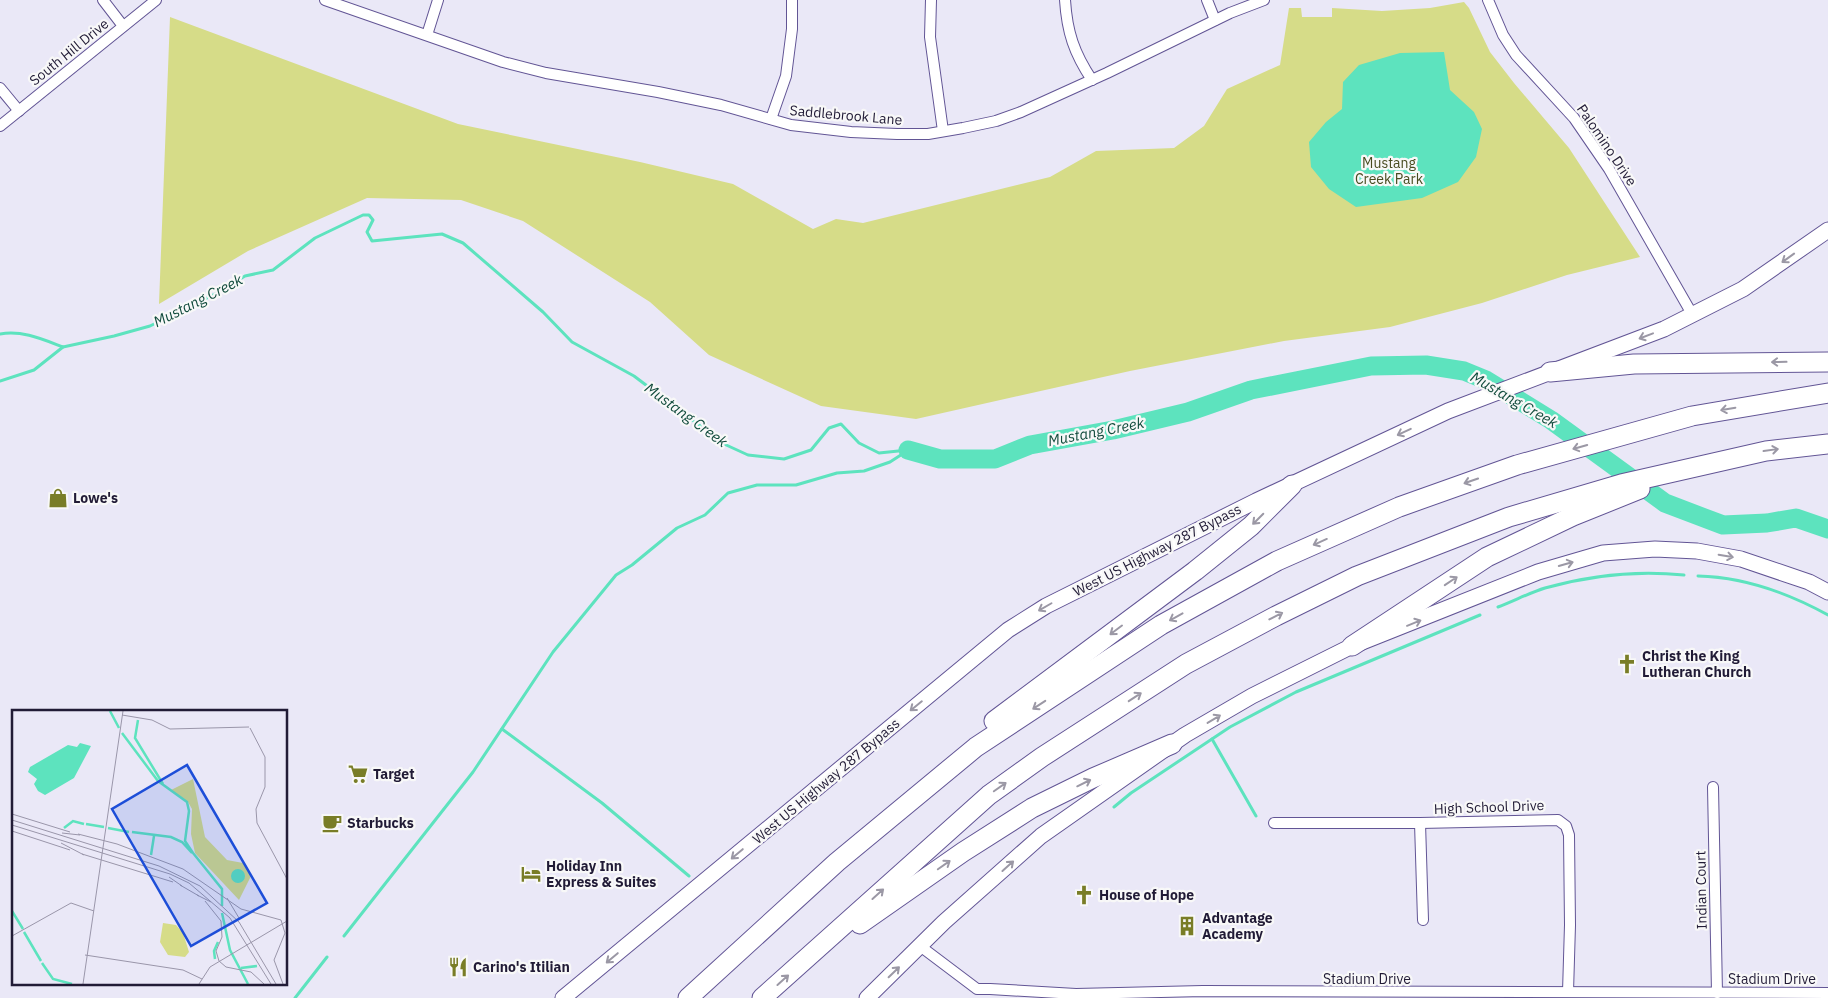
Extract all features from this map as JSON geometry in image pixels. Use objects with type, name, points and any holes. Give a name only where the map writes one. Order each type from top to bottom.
[{"type":"highway","points":[[1545,374],[1634,364],[1828,362]]},
{"type":"highway","points":[[688,998],[837,862],[976,747],[1161,625],[1277,561],[1399,507],[1517,465],[1692,416],[1828,393]]},
{"type":"highway","points":[[762,998],[989,794],[1042,757],[1186,664],[1276,616],[1357,576],[1509,517],[1571,497],[1766,451],[1828,444]]},
{"type":"highway","points":[[1352,646],[1487,557],[1587,510],[1689,469]]},
{"type":"highway","points":[[956,764],[967,746],[993,722],[1251,526],[1292,484]]},
{"type":"highway","points":[[803,962],[963,852],[1032,808],[1093,778],[1172,744]]},
{"type":"main road","name":"West US Highway 287 Bypass","points":[[563,998],[1008,630],[1046,606],[1256,501],[1448,411],[1664,329],[1743,288],[1828,230]]},
{"type":"main road","points":[[867,998],[944,922],[1041,836],[1172,744],[1252,696],[1352,646],[1538,572],[1603,553],[1655,549],[1697,552],[1741,559],[1810,582],[1828,592]]},
{"type":"street","points":[[103,0],[123,26]]},
{"type":"street","name":"South Hill Drive","points":[[0,126],[156,0]]},
{"type":"street","name":"Saddlebrook Lane","points":[[325,0],[503,62],[546,73],[721,104],[791,125],[851,132],[897,134],[928,134],[996,120],[1021,112],[1230,13],[1264,0]]},
{"type":"street","points":[[427,35],[438,0]]},
{"type":"street","points":[[771,120],[786,76],[792,28],[792,0]]},
{"type":"street","points":[[931,0],[930,37],[943,131]]},
{"type":"street","points":[[1065,0],[1066,17],[1072,44],[1080,62],[1092,80]]},
{"type":"street","points":[[1207,0],[1215,20]]},
{"type":"street","name":"Palomino Drive","points":[[1488,0],[1503,35],[1516,55],[1574,118],[1609,170],[1692,314]]},
{"type":"street","points":[[0,88],[19,111]]},
{"type":"street","name":"Indian Court","points":[[1713,787],[1717,993]]},
{"type":"street","name":"High School Drive","points":[[1274,823],[1420,823],[1554,819],[1566,826],[1569,835],[1568,992]]},
{"type":"street","points":[[1420,823],[1423,920]]},
{"type":"street","name":"Stadium Drive","points":[[920,946],[977,989],[1076,994],[1197,991],[1338,995],[1568,992],[1828,993]]},
{"type":"green space","name":"Mustang Creek Park","points":[[1464,2],[1469,8],[1490,52],[1569,148],[1640,257],[1567,275],[1482,303],[1390,327],[1284,341],[1130,371],[916,419],[821,406],[709,355],[650,302],[523,221],[461,200],[367,198],[248,251],[159,304],[170,17],[458,124],[640,162],[733,184],[813,229],[836,219],[863,223],[1050,177],[1096,151],[1174,148],[1204,126],[1227,89],[1280,65],[1289,8],[1301,8],[1302,17],[1332,17],[1332,8],[1382,11],[1430,8]]},
{"type":"shaded area","points":[[1444,52],[1450,90],[1474,112],[1482,129],[1476,157],[1458,182],[1422,198],[1356,207],[1329,189],[1311,167],[1309,142],[1326,122],[1342,109],[1343,82],[1359,65],[1400,53]]},
{"type":"waterway","name":"Mustang Creek","points":[[0,381],[34,370],[63,347],[150,326],[217,293],[245,276],[273,270],[315,238],[363,215],[369,215],[373,220],[367,232],[372,241],[442,234],[463,243],[543,312],[572,342],[634,376],[724,444],[748,455],[784,459],[811,450],[829,428],[841,424],[859,443],[879,453],[908,450]]},
{"type":"waterway","points":[[0,334],[24,334],[63,347]]},
{"type":"waterway","name":"Mustang Creek","points":[[908,450],[940,459],[995,459],[1030,445],[1113,430],[1188,412],[1251,390],[1371,366],[1426,365],[1464,371],[1486,380],[1551,420],[1665,503],[1723,525],[1767,523],[1796,518],[1828,529]]},
{"type":"waterway","points":[[344,936],[473,772],[553,652],[616,575],[632,565],[677,528],[705,515],[728,493],[757,485],[796,485],[837,473],[864,471],[890,462],[907,451]]},
{"type":"waterway","points":[[1498,607],[1533,592],[1579,580],[1631,573],[1684,575]]},
{"type":"waterway","points":[[1698,576],[1732,579],[1765,588],[1781,593],[1828,615]]},
{"type":"waterway","points":[[1114,807],[1131,793],[1230,727],[1296,692],[1480,615]]},
{"type":"waterway","points":[[502,729],[602,803],[689,876]]},
{"type":"waterway","points":[[1212,739],[1256,816]]},
{"type":"waterway","points":[[295,998],[327,957]]},
{"type":"place","name":"Lowe's","points":[[58,498]]},
{"type":"place","name":"Christ the King Lutheran Church","points":[[1627,664]]},
{"type":"place","name":"Target","points":[[358,774]]},
{"type":"place","name":"Starbucks","points":[[332,823]]},
{"type":"place","name":"Holiday Inn Express & Suites","points":[[531,874]]},
{"type":"place","name":"House of Hope","points":[[1084,895]]},
{"type":"place","name":"Advantage Academy","points":[[1187,926]]},
{"type":"place","name":"Carino's Itilian","points":[[458,967]]}]
